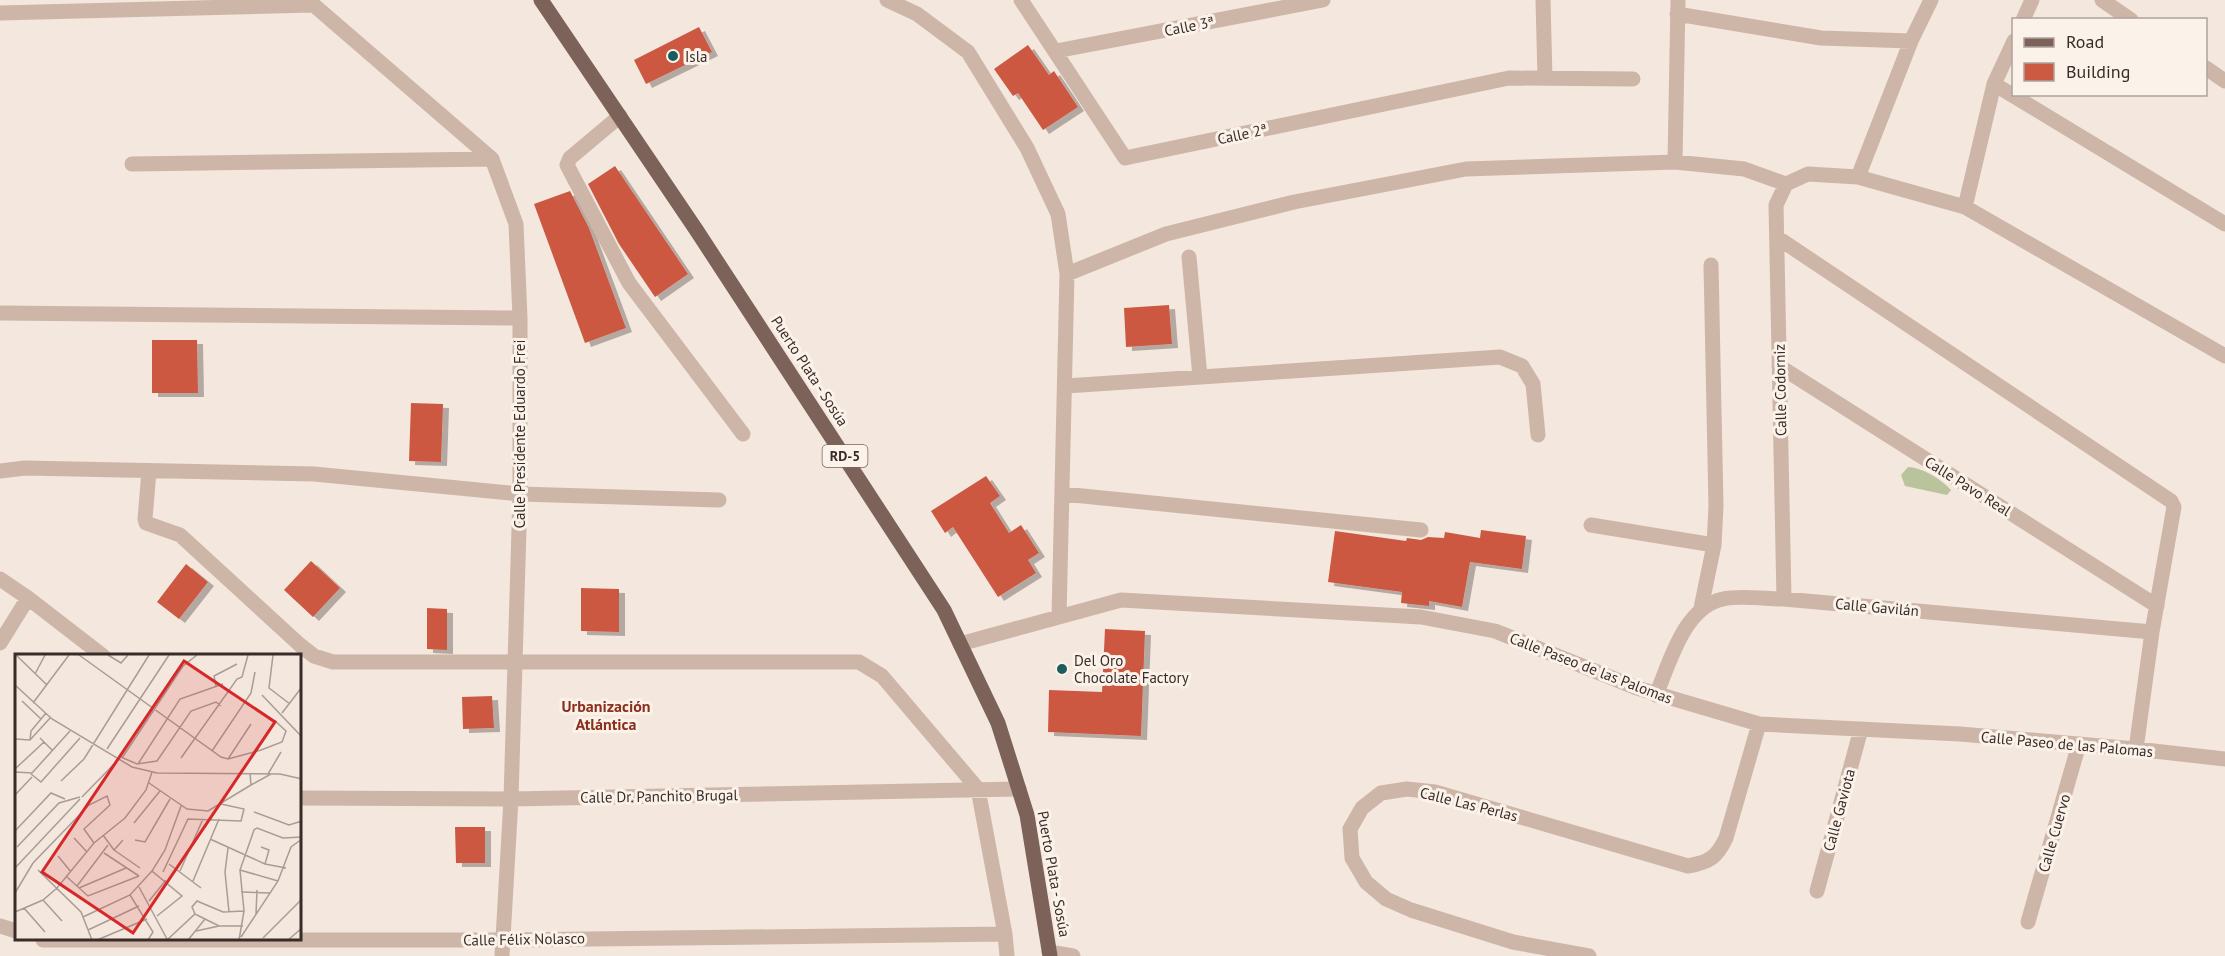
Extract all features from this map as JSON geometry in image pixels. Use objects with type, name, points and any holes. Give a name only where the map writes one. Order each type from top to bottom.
[{"type":"main road","name":"Puerto Plata - Sosúa","points":[[541,0],[620,116],[944,610],[998,723],[1019,789],[1027,815],[1050,954]]},
{"type":"street","points":[[887,0],[917,14],[968,52],[1027,148],[1058,214],[1067,274],[1059,617]]},
{"type":"street","name":"Calle 2ª","points":[[1021,0],[1125,158],[1509,78],[1545,78]]},
{"type":"street","name":"Calle 3ª","points":[[1056,51],[1323,0]]},
{"type":"street","points":[[1543,0],[1545,78],[1633,79]]},
{"type":"street","points":[[1858,177],[1911,40],[1931,0]]},
{"type":"street","points":[[2024,18],[2032,0]]},
{"type":"street","points":[[2102,0],[2128,18]]},
{"type":"street","points":[[0,13],[310,2]]},
{"type":"street","name":"Calle Presidente Eduardo Frei","points":[[310,2],[492,159],[516,224],[520,318],[520,494],[511,799],[502,956]]},
{"type":"street","points":[[1675,162],[1677,7],[1821,38],[1911,40]]},
{"type":"street","points":[[1965,207],[1994,84],[2012,43]]},
{"type":"street","points":[[2207,69],[2225,81]]},
{"type":"street","points":[[1994,84],[2012,95]]},
{"type":"street","points":[[2014,96],[2225,224]]},
{"type":"street","points":[[620,116],[570,158],[567,165],[629,283],[743,435]]},
{"type":"street","points":[[132,164],[492,159]]},
{"type":"street","points":[[1067,274],[1166,234],[1294,202],[1466,169],[1675,162],[1744,169],[1786,184],[1808,174],[1858,177],[1965,207],[2225,356]]},
{"type":"street","name":"Calle Codorniz","points":[[1784,599],[1776,205],[1786,184]]},
{"type":"street","points":[[1778,238],[2171,501],[2174,507],[2152,632],[2136,749]]},
{"type":"street","points":[[1190,257],[1200,377]]},
{"type":"street","points":[[1656,695],[1685,629],[1701,608],[1714,544],[1716,506],[1711,265]]},
{"type":"street","points":[[0,313],[520,318]]},
{"type":"street","points":[[1066,386],[1500,357],[1522,366],[1533,384],[1538,435]]},
{"type":"street","name":"Calle Pavo Real","points":[[1779,366],[2157,606]]},
{"type":"street","points":[[0,471],[25,468],[314,474],[520,494],[719,501]]},
{"type":"street","points":[[149,471],[144,519],[146,523],[180,535],[314,656],[333,662],[516,660],[860,662],[882,676],[978,789],[1005,934],[1006,956]]},
{"type":"street","points":[[1063,494],[1421,530]]},
{"type":"street","points":[[1591,525],[1714,544]]},
{"type":"street","points":[[0,579],[100,654]]},
{"type":"street","points":[[0,643],[28,598]]},
{"type":"street","name":"Calle Gavilán","points":[[1701,608],[1723,599],[1784,599],[2152,632]]},
{"type":"street","name":"Calle Paseo de las Palomas","points":[[960,644],[1121,600],[1421,617],[1495,631],[1656,695],[1759,724],[2079,744],[2225,759]]},
{"type":"street","name":"Calle Las Perlas","points":[[1589,956],[1511,949],[1386,899],[1366,882],[1352,858],[1350,829],[1362,808],[1382,793],[1407,789],[1435,792],[1688,866],[1705,863],[1719,852],[1726,838],[1759,724]]},
{"type":"street","name":"Calle Gaviota","points":[[1817,891],[1861,729]]},
{"type":"street","name":"Calle Cuervo","points":[[2028,922],[2079,744]]},
{"type":"street","name":"Calle Dr. Panchito Brugal","points":[[302,798],[511,799],[1019,789]]},
{"type":"street","points":[[0,926],[15,931]]},
{"type":"street","name":"Calle Félix Nolasco","points":[[302,940],[1005,934]]},
{"type":"street","points":[[1050,954],[1073,956]]},
{"type":"green space","points":[[1908,467],[1920,469],[1951,490],[1947,495],[1905,486],[1901,475]]},
{"type":"building","name":"Isla","points":[[699,27],[712,52],[646,84],[634,60]]},
{"type":"building","points":[[1028,45],[1049,75],[1054,71],[1078,107],[1043,130],[1018,93],[1013,96],[994,69]]},
{"type":"building","points":[[615,166],[688,274],[655,297],[619,244],[588,184]]},
{"type":"building","points":[[570,191],[589,228],[626,328],[585,343],[534,204]]},
{"type":"building","points":[[1169,305],[1172,344],[1126,347],[1124,308]]},
{"type":"building","points":[[152,340],[197,340],[198,393],[152,393]]},
{"type":"building","points":[[411,403],[443,404],[441,462],[409,461]]},
{"type":"building","points":[[986,476],[1000,496],[990,503],[1009,533],[1021,525],[1039,553],[1028,560],[1036,573],[998,597],[953,527],[945,533],[931,511]]},
{"type":"building","points":[[1481,530],[1526,536],[1522,569],[1470,562],[1462,607],[1429,601],[1429,606],[1401,603],[1402,592],[1328,582],[1335,531],[1406,541],[1407,538],[1421,540],[1428,537],[1444,538],[1445,532],[1480,538]]},
{"type":"building","points":[[311,561],[340,588],[313,617],[284,590]]},
{"type":"building","points":[[186,564],[208,582],[179,619],[157,602]]},
{"type":"building","points":[[581,588],[619,589],[619,632],[581,631]]},
{"type":"building","points":[[427,608],[447,609],[447,650],[427,649]]},
{"type":"building","points":[[1105,629],[1145,631],[1141,736],[1048,732],[1049,690],[1102,692]]},
{"type":"building","points":[[492,696],[494,728],[463,729],[462,697]]},
{"type":"building","points":[[455,827],[485,827],[485,863],[456,863]]},
{"type":"place","name":"Isla","points":[[673,56]]},
{"type":"place","name":"Del Oro Chocolate Factory","points":[[1062,669]]},
{"type":"district","name":"Urbanización Atlántica","points":[[606,715]]}]
